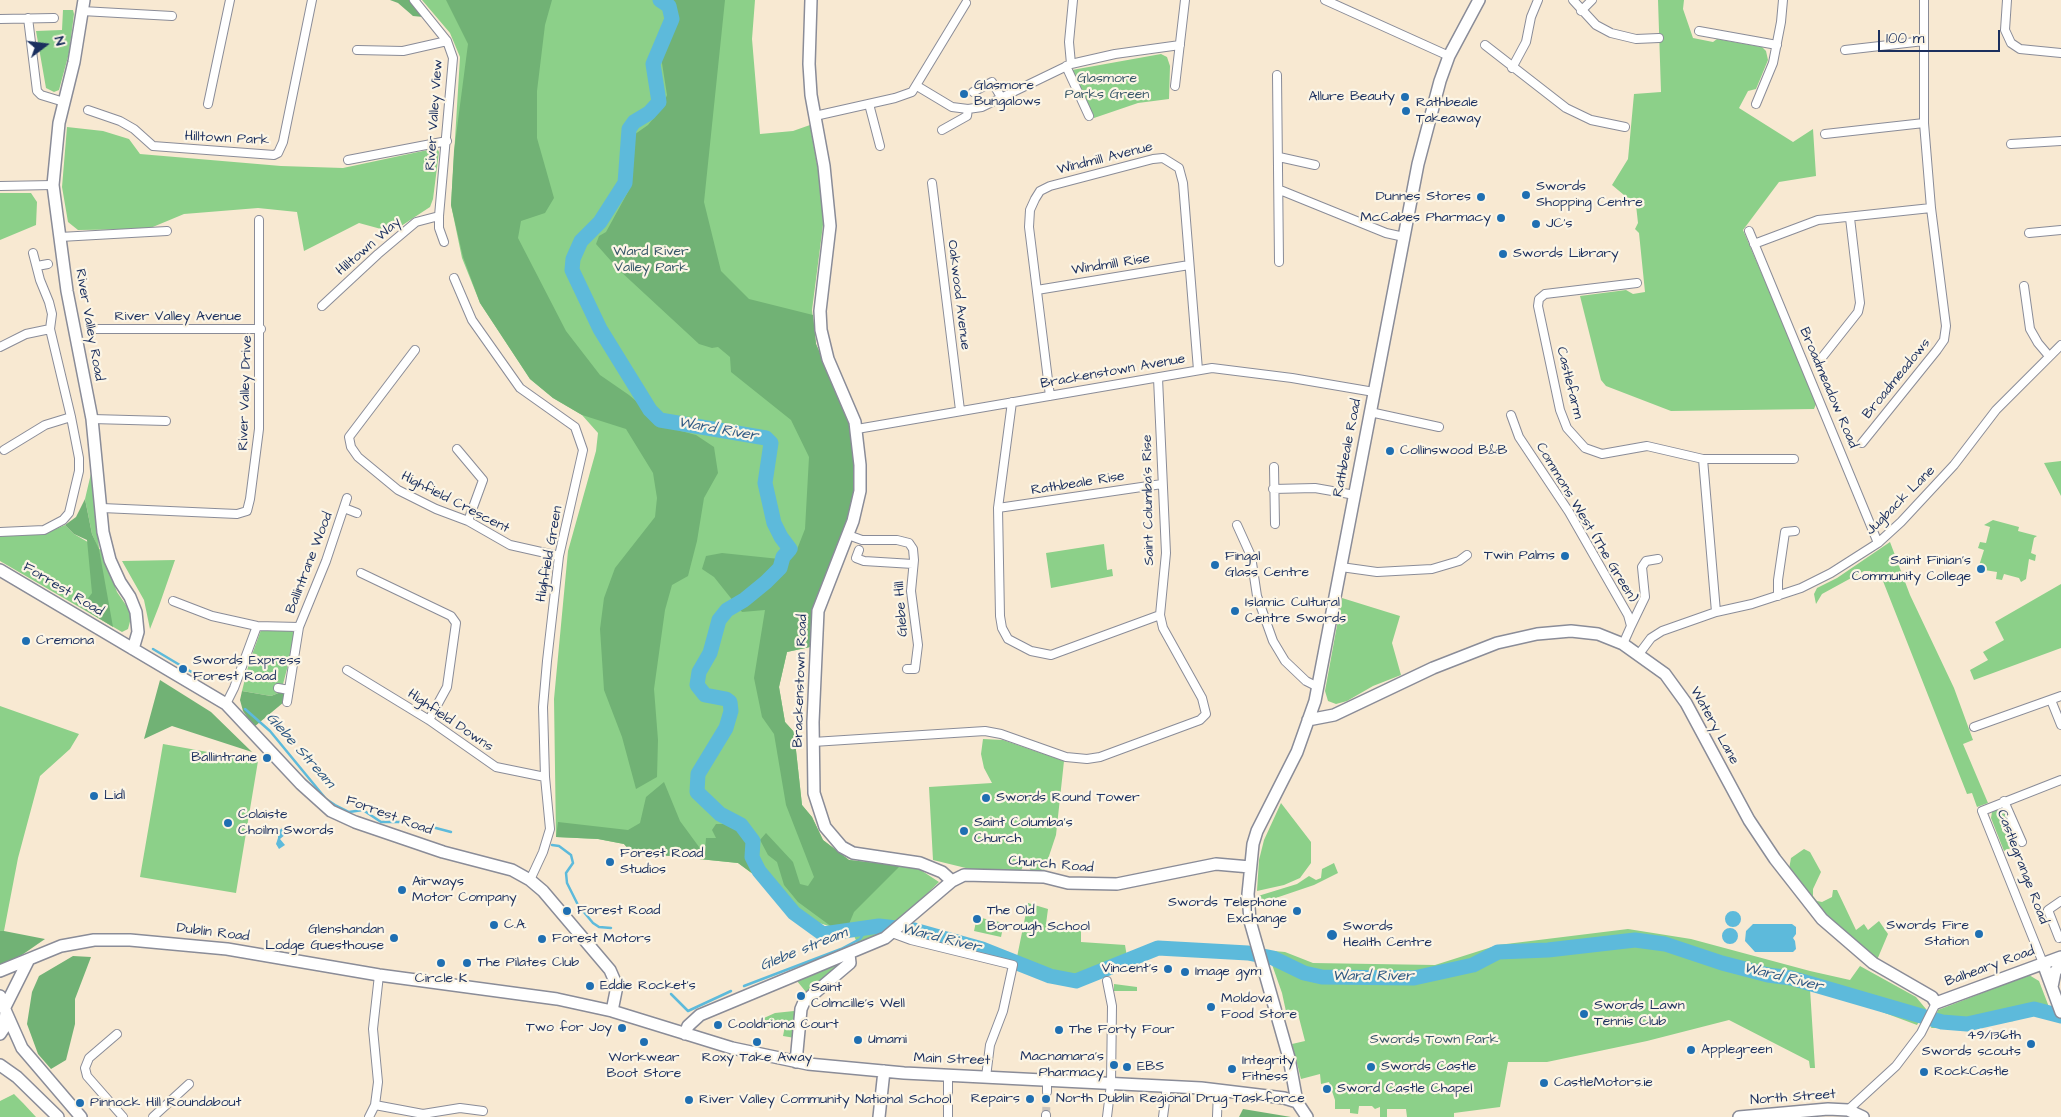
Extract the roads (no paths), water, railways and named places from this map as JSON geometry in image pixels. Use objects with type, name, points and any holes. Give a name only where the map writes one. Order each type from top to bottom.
[{"type":"street","points":[[208,104],[230,0]]},
{"type":"street","name":"Hilltown Park","points":[[88,110],[120,121],[134,129],[152,146],[274,155],[278,153],[283,142],[312,0]]},
{"type":"street","name":"River Valley View","points":[[414,0],[447,41],[453,58],[439,216],[439,228],[444,242]]},
{"type":"street","name":"Brackenstown Road","points":[[812,0],[809,64],[815,116],[824,166],[830,226],[820,311],[821,330],[828,359],[857,429],[860,465],[860,491],[848,535],[818,611],[813,742],[816,806],[832,838],[853,853],[920,863],[942,872],[952,881]]},
{"type":"street","points":[[1073,0],[1068,65],[1089,116]]},
{"type":"street","points":[[1176,86],[1185,0]]},
{"type":"street","points":[[1325,0],[1449,56]]},
{"type":"street","name":"Rathbeale Road","points":[[1297,1102],[1289,1058],[1262,970],[1250,921],[1248,901],[1250,867],[1258,832],[1297,752],[1318,687],[1421,152],[1449,56],[1479,0]]},
{"type":"street","points":[[1512,68],[1526,42],[1531,17],[1538,0]]},
{"type":"street","points":[[1573,0],[1581,11],[1596,25],[1611,33],[1636,38],[1659,38]]},
{"type":"street","points":[[1581,11],[1592,0]]},
{"type":"street","points":[[1756,104],[1773,63],[1783,0]]},
{"type":"street","name":"Broadmeadows","points":[[1862,443],[1944,340],[1946,326],[1931,208],[1924,123],[1924,0]]},
{"type":"street","points":[[2007,0],[2006,30],[2011,42],[2020,49],[2061,53]]},
{"type":"street","points":[[815,116],[906,96],[917,86],[966,3]]},
{"type":"street","points":[[83,6],[172,16]]},
{"type":"street","name":"River Valley Road","points":[[83,6],[74,62],[56,140],[53,185],[67,291],[92,419],[103,532],[110,560],[120,582],[130,596],[136,612],[138,632],[133,649]]},
{"type":"street","points":[[28,18],[38,91],[41,95],[64,102]]},
{"type":"street","points":[[0,19],[54,18]]},
{"type":"street","points":[[1699,31],[1777,45]]},
{"type":"street","points":[[357,50],[403,51],[447,41]]},
{"type":"street","points":[[1845,50],[1924,41]]},
{"type":"street","points":[[917,86],[952,107],[968,109],[982,106],[1068,65],[1115,54],[1180,45]]},
{"type":"street","points":[[1484,45],[1566,108],[1592,120],[1625,126]]},
{"type":"street","points":[[1277,75],[1280,190],[1279,262]]},
{"type":"street","points":[[973,92],[992,82],[1001,97]]},
{"type":"street","points":[[869,104],[880,146]]},
{"type":"street","points":[[942,130],[967,116],[968,109]]},
{"type":"street","points":[[1825,134],[1924,123]]},
{"type":"street","points":[[2011,144],[2061,140]]},
{"type":"street","points":[[348,160],[447,141]]},
{"type":"street","points":[[1279,157],[1315,165]]},
{"type":"street","name":"Windmill Avenue","points":[[1050,396],[1029,227],[1030,210],[1040,191],[1050,186],[1163,158],[1179,168],[1183,183],[1198,370]]},
{"type":"street","name":"Oakwood Avenue","points":[[932,183],[960,410]]},
{"type":"street","points":[[0,186],[53,185]]},
{"type":"street","points":[[1280,190],[1386,233],[1404,237]]},
{"type":"street","points":[[1754,244],[1818,220],[1931,208]]},
{"type":"street","name":"Hilltown Way","points":[[322,306],[416,222],[439,216]]},
{"type":"street","points":[[1820,360],[1858,312],[1860,303],[1850,218]]},
{"type":"street","name":"River Valley Drive","points":[[102,508],[237,514],[247,510],[259,429],[261,329],[259,220]]},
{"type":"street","points":[[2029,233],[2061,230]]},
{"type":"street","points":[[60,237],[167,231]]},
{"type":"street","name":"Broadmeadow Road","points":[[1749,231],[1878,543]]},
{"type":"street","points":[[0,532],[44,530],[55,526],[68,513],[79,471],[79,458],[71,417],[50,329],[52,314],[33,253]]},
{"type":"street","points":[[37,266],[48,264]]},
{"type":"street","name":"Windmill Rise","points":[[1037,290],[1190,265]]},
{"type":"street","name":"Highfield Green","points":[[454,278],[472,320],[520,388],[575,427],[581,439],[583,450],[559,556],[543,707],[545,777],[550,829],[543,852],[530,880]]},
{"type":"street","name":"Castlefarm","points":[[1637,283],[1545,294],[1538,298],[1538,306],[1560,410],[1567,428],[1585,448],[1602,454],[1647,446],[1703,459],[1794,459]]},
{"type":"street","points":[[2024,286],[2030,329],[2048,356]]},
{"type":"street","points":[[0,347],[26,334],[50,329]]},
{"type":"street","name":"River Valley Avenue","points":[[96,329],[261,329]]},
{"type":"street","name":"Jugback Lane","points":[[1639,654],[1651,638],[1662,631],[1716,612],[1778,596],[1831,573],[1878,543],[1901,522],[1954,465],[1996,410],[2061,345]]},
{"type":"street","name":"Highfield Crescent","points":[[414,350],[349,437],[351,448],[358,457],[398,490],[436,509],[468,521],[510,545],[559,556]]},
{"type":"street","name":"Brackenstown Avenue","points":[[857,429],[1198,370],[1229,369],[1374,392]]},
{"type":"street","name":"Saint Columba's Rise","points":[[813,742],[985,731],[1001,734],[1066,757],[1087,759],[1100,757],[1193,725],[1206,714],[1202,698],[1163,628],[1160,615],[1166,553],[1158,378]]},
{"type":"street","points":[[1012,402],[998,508],[1000,616],[1002,628],[1008,639],[1018,646],[1042,655],[1051,655],[1160,615]]},
{"type":"street","points":[[1370,412],[1439,427]]},
{"type":"street","name":"Commons West (The Green)","points":[[1511,414],[1520,437],[1569,512],[1628,614],[1631,626],[1623,644]]},
{"type":"street","points":[[4,450],[45,425],[71,417]]},
{"type":"street","points":[[92,419],[166,421]]},
{"type":"street","points":[[457,449],[483,480],[468,521]]},
{"type":"street","points":[[1703,459],[1716,612]]},
{"type":"street","points":[[1274,467],[1275,524]]},
{"type":"street","name":"Rathbeale Rise","points":[[998,508],[1162,484]]},
{"type":"street","points":[[1273,489],[1315,488],[1355,495]]},
{"type":"street","name":"Ballintrane Wood","points":[[287,702],[299,627],[326,561],[347,498]]},
{"type":"street","name":"Ballintrane Wood","points":[[344,508],[356,513]]},
{"type":"street","points":[[1237,526],[1251,556],[1257,596],[1273,640],[1284,661],[1306,681],[1318,687]]},
{"type":"street","points":[[1778,596],[1778,580],[1785,532],[1795,532]]},
{"type":"street","name":"Glebe Hill","points":[[848,535],[862,540],[909,543],[913,549],[912,609],[918,645],[915,669],[907,669]]},
{"type":"street","points":[[859,550],[856,558],[864,561],[913,564]]},
{"type":"street","points":[[1341,567],[1377,572],[1432,569],[1459,561],[1468,555]]},
{"type":"street","points":[[1631,626],[1645,597],[1642,567],[1646,561],[1658,559]]},
{"type":"street","name":"Forrest Road","points":[[0,570],[226,704],[301,784],[331,811],[355,822],[443,852],[512,870],[530,880],[543,891],[610,970],[617,986],[612,1011]]},
{"type":"street","points":[[361,573],[451,616],[456,622],[447,687],[428,720]]},
{"type":"street","name":"Ballintrane Wood","points":[[173,601],[212,616],[257,626],[299,627]]},
{"type":"street","points":[[226,704],[234,688],[257,626]]},
{"type":"street","name":"Watery Lane","points":[[1308,720],[1334,715],[1441,665],[1497,643],[1537,634],[1571,631],[1598,634],[1623,644],[1664,674],[1686,703],[1749,820],[1811,907],[1838,936],[1866,958],[1932,997],[1934,1006]]},
{"type":"street","name":"Highfield Downs","points":[[348,670],[428,720],[496,766],[545,777]]},
{"type":"street","points":[[278,688],[289,690]]},
{"type":"street","points":[[1974,728],[2061,696]]},
{"type":"street","points":[[2051,700],[2061,725]]},
{"type":"street","name":"Castlegrange Road","points":[[2061,780],[1982,811],[2061,1012]]},
{"type":"street","points":[[2004,801],[2022,842]]},
{"type":"street","name":"Church Road","points":[[685,1034],[688,1026],[700,1015],[849,954],[894,932],[952,881],[970,874],[1044,877],[1068,883],[1117,884],[1208,866],[1225,864],[1250,867]]},
{"type":"street","points":[[2059,938],[2048,910],[2061,902]]},
{"type":"street","points":[[894,932],[910,940],[1014,965],[1003,1011],[990,1045],[986,1077]]},
{"type":"street","name":"Dublin Road","points":[[0,970],[28,961],[61,946],[77,942],[130,940],[227,949],[380,975],[536,995],[612,1011]]},
{"type":"street","points":[[796,1062],[801,1009],[804,1002],[850,963],[849,954]]},
{"type":"street","name":"Balheary Road","points":[[1934,1006],[2061,957]]},
{"type":"street","points":[[0,1034],[4,1028],[4,1005],[28,961]]},
{"type":"street","points":[[2052,987],[2055,972],[2061,963]]},
{"type":"street","points":[[370,1117],[375,1105],[378,1082],[373,1030],[380,975]]},
{"type":"street","points":[[1107,981],[1112,1006],[1111,1084],[1108,1117]]},
{"type":"street","points":[[4,1005],[22,1048],[81,1117]]},
{"type":"street","points":[[1863,1117],[1848,1110],[1896,1066],[1925,1026],[1934,1006]]},
{"type":"street","name":"Main Street","points":[[612,1011],[732,1048],[796,1062],[884,1071],[1218,1090],[1279,1097],[1297,1102]]},
{"type":"street","points":[[117,1034],[89,1058],[85,1068],[87,1076],[123,1117]]},
{"type":"street","points":[[0,1065],[17,1077],[58,1117]]},
{"type":"street","points":[[879,1117],[884,1071]]},
{"type":"street","points":[[948,1075],[948,1117]]},
{"type":"street","points":[[1046,1092],[1047,1080]]},
{"type":"street","points":[[152,1117],[189,1084]]},
{"type":"street","points":[[1163,1117],[1166,1086]]},
{"type":"street","points":[[1217,1117],[1218,1090]]},
{"type":"street","points":[[1297,1102],[1307,1117]]},
{"type":"street","points":[[375,1105],[423,1115],[460,1108],[483,1111]]},
{"type":"street","name":"North Street","points":[[1739,1117],[1791,1114],[1812,1109],[1848,1110]]},
{"type":"water","points":[[284,827],[286,834],[280,839],[285,845],[279,849],[276,844],[278,831]]},
{"type":"water","points":[[1733,911],[1739,913],[1741,919],[1739,925],[1733,927],[1727,925],[1725,919],[1727,913]]},
{"type":"water","points":[[1753,924],[1792,924],[1796,927],[1796,934],[1793,938],[1796,949],[1793,952],[1755,952],[1745,941],[1746,931]]},
{"type":"water","points":[[1730,928],[1736,930],[1738,936],[1736,942],[1730,944],[1724,942],[1722,936],[1724,930]]},
{"type":"waterway","name":"Ward River","points":[[660,0],[669,6],[672,19],[653,64],[659,102],[649,113],[634,122],[629,129],[625,183],[600,222],[581,241],[573,259],[572,270],[600,329],[650,410],[660,420],[766,438],[771,443],[765,483],[774,523],[790,549],[783,557],[780,568],[744,600],[727,610],[719,620],[710,653],[699,672],[697,685],[705,695],[726,699],[730,702],[731,711],[726,728],[698,774],[697,792],[720,814],[741,825],[753,841],[752,857],[759,871],[794,913],[823,934],[879,926],[914,930],[982,949],[1050,976],[1076,981],[1158,948],[1248,953],[1273,958],[1304,973],[1322,977],[1414,978],[1473,965],[1498,952],[1548,950],[1635,940],[1665,944],[1722,963],[1768,975],[1791,978],[1942,1022],[1967,1024],[2034,1009],[2061,1016]]},
{"type":"waterway","points":[[153,649],[205,680]]},
{"type":"waterway","name":"Glebe Stream","points":[[245,709],[270,731],[326,799],[335,805],[349,812],[363,810],[381,822],[404,822],[420,830],[432,827],[451,832]]},
{"type":"waterway","name":"Glebe Stream","points":[[552,845],[559,846],[571,855],[573,863],[566,873],[567,883],[578,905],[593,923],[599,927],[611,928]]},
{"type":"waterway","name":"Glebe stream","points":[[744,986],[841,949],[860,939],[867,929]]},
{"type":"waterway","name":"Glebe stream","points":[[671,994],[688,1011],[731,991]]},
{"type":"tunnel","points":[[1046,1115],[1047,1092]]},
{"type":"place","name":"Glasmore Bungalows","points":[[964,94]]},
{"type":"place","name":"Allure Beauty","points":[[1405,97]]},
{"type":"place","name":"Rathbeale Takeaway","points":[[1406,111]]},
{"type":"place","name":"Swords Shopping Centre","points":[[1526,195]]},
{"type":"place","name":"Dunnes Stores","points":[[1481,197]]},
{"type":"place","name":"McCabes Pharmacy","points":[[1501,218]]},
{"type":"place","name":"JC's","points":[[1536,224]]},
{"type":"place","name":"Swords Library","points":[[1503,254]]},
{"type":"place","name":"Collinswood B&B","points":[[1390,451]]},
{"type":"place","name":"Twin Palms","points":[[1565,556]]},
{"type":"place","name":"Fingal Glass Centre","points":[[1215,565]]},
{"type":"place","name":"Saint Finian's Community College","points":[[1981,569]]},
{"type":"place","name":"Islamic Cultural Centre Swords","points":[[1235,611]]},
{"type":"place","name":"Cremona","points":[[26,641]]},
{"type":"place","name":"Swords Express Forest Road","points":[[183,669]]},
{"type":"place","name":"Ballintrane","points":[[267,758]]},
{"type":"place","name":"Lidl","points":[[94,796]]},
{"type":"place","name":"Swords Round Tower","points":[[986,798]]},
{"type":"place","name":"Colaiste Choilm Swords","points":[[228,823]]},
{"type":"place","name":"Saint Columba's Church","points":[[964,831]]},
{"type":"place","name":"Forest Road Studios","points":[[610,862]]},
{"type":"place","name":"Airways Motor Company","points":[[402,890]]},
{"type":"place","name":"Forest Road","points":[[567,911]]},
{"type":"place","name":"Swords Telephone Exchange","points":[[1297,911]]},
{"type":"place","name":"The Old Borough School","points":[[977,919]]},
{"type":"place","name":"C.A.","points":[[494,925]]},
{"type":"place","name":"Swords Fire Station","points":[[1979,934]]},
{"type":"place","name":"Swords Health Centre","points":[[1332,935]]},
{"type":"place","name":"Glenshandan Lodge Guesthouse","points":[[394,938]]},
{"type":"place","name":"Forest Motors","points":[[542,939]]},
{"type":"place","name":"Circle K","points":[[441,963]]},
{"type":"place","name":"The Pilates Club","points":[[467,963]]},
{"type":"place","name":"Vincent's","points":[[1168,969]]},
{"type":"place","name":"Image gym","points":[[1185,972]]},
{"type":"place","name":"Eddie Rocket's","points":[[590,986]]},
{"type":"place","name":"Saint Colmcille's Well","points":[[801,996]]},
{"type":"place","name":"Moldova Food Store","points":[[1211,1007]]},
{"type":"place","name":"Swords Lawn Tennis Club","points":[[1584,1014]]},
{"type":"place","name":"Cooldriona Court","points":[[718,1025]]},
{"type":"place","name":"Two for Joy","points":[[622,1028]]},
{"type":"place","name":"The Forty Four","points":[[1059,1030]]},
{"type":"place","name":"Umami","points":[[858,1040]]},
{"type":"place","name":"Workwear Boot Store","points":[[644,1042]]},
{"type":"place","name":"Roxy Take Away","points":[[757,1042]]},
{"type":"place","name":"49/136th Swords scouts","points":[[2031,1044]]},
{"type":"place","name":"Applegreen","points":[[1691,1050]]},
{"type":"place","name":"Macnamara's Pharmacy","points":[[1114,1065]]},
{"type":"place","name":"EBS","points":[[1127,1067]]},
{"type":"place","name":"Swords Castle","points":[[1371,1067]]},
{"type":"place","name":"Integrity Fitness","points":[[1232,1069]]},
{"type":"place","name":"RockCastle","points":[[1924,1072]]},
{"type":"place","name":"CastleMotors.ie","points":[[1544,1083]]},
{"type":"place","name":"Sword Castle Chapel","points":[[1327,1089]]},
{"type":"place","name":"Repairs","points":[[1030,1099]]},
{"type":"place","name":"North Dublin Regional Drug Taskforce","points":[[1046,1099]]},
{"type":"place","name":"River Valley Community National School","points":[[689,1100]]},
{"type":"place","name":"Pinnock Hill Roundabout","points":[[80,1103]]},
{"type":"park label","name":"Glasmore Parks Green","points":[[1107,88]]},
{"type":"park label","name":"Ward River Valley Park","points":[[651,260]]},
{"type":"park label","name":"Swords Town Park","points":[[1434,1040]]}]
